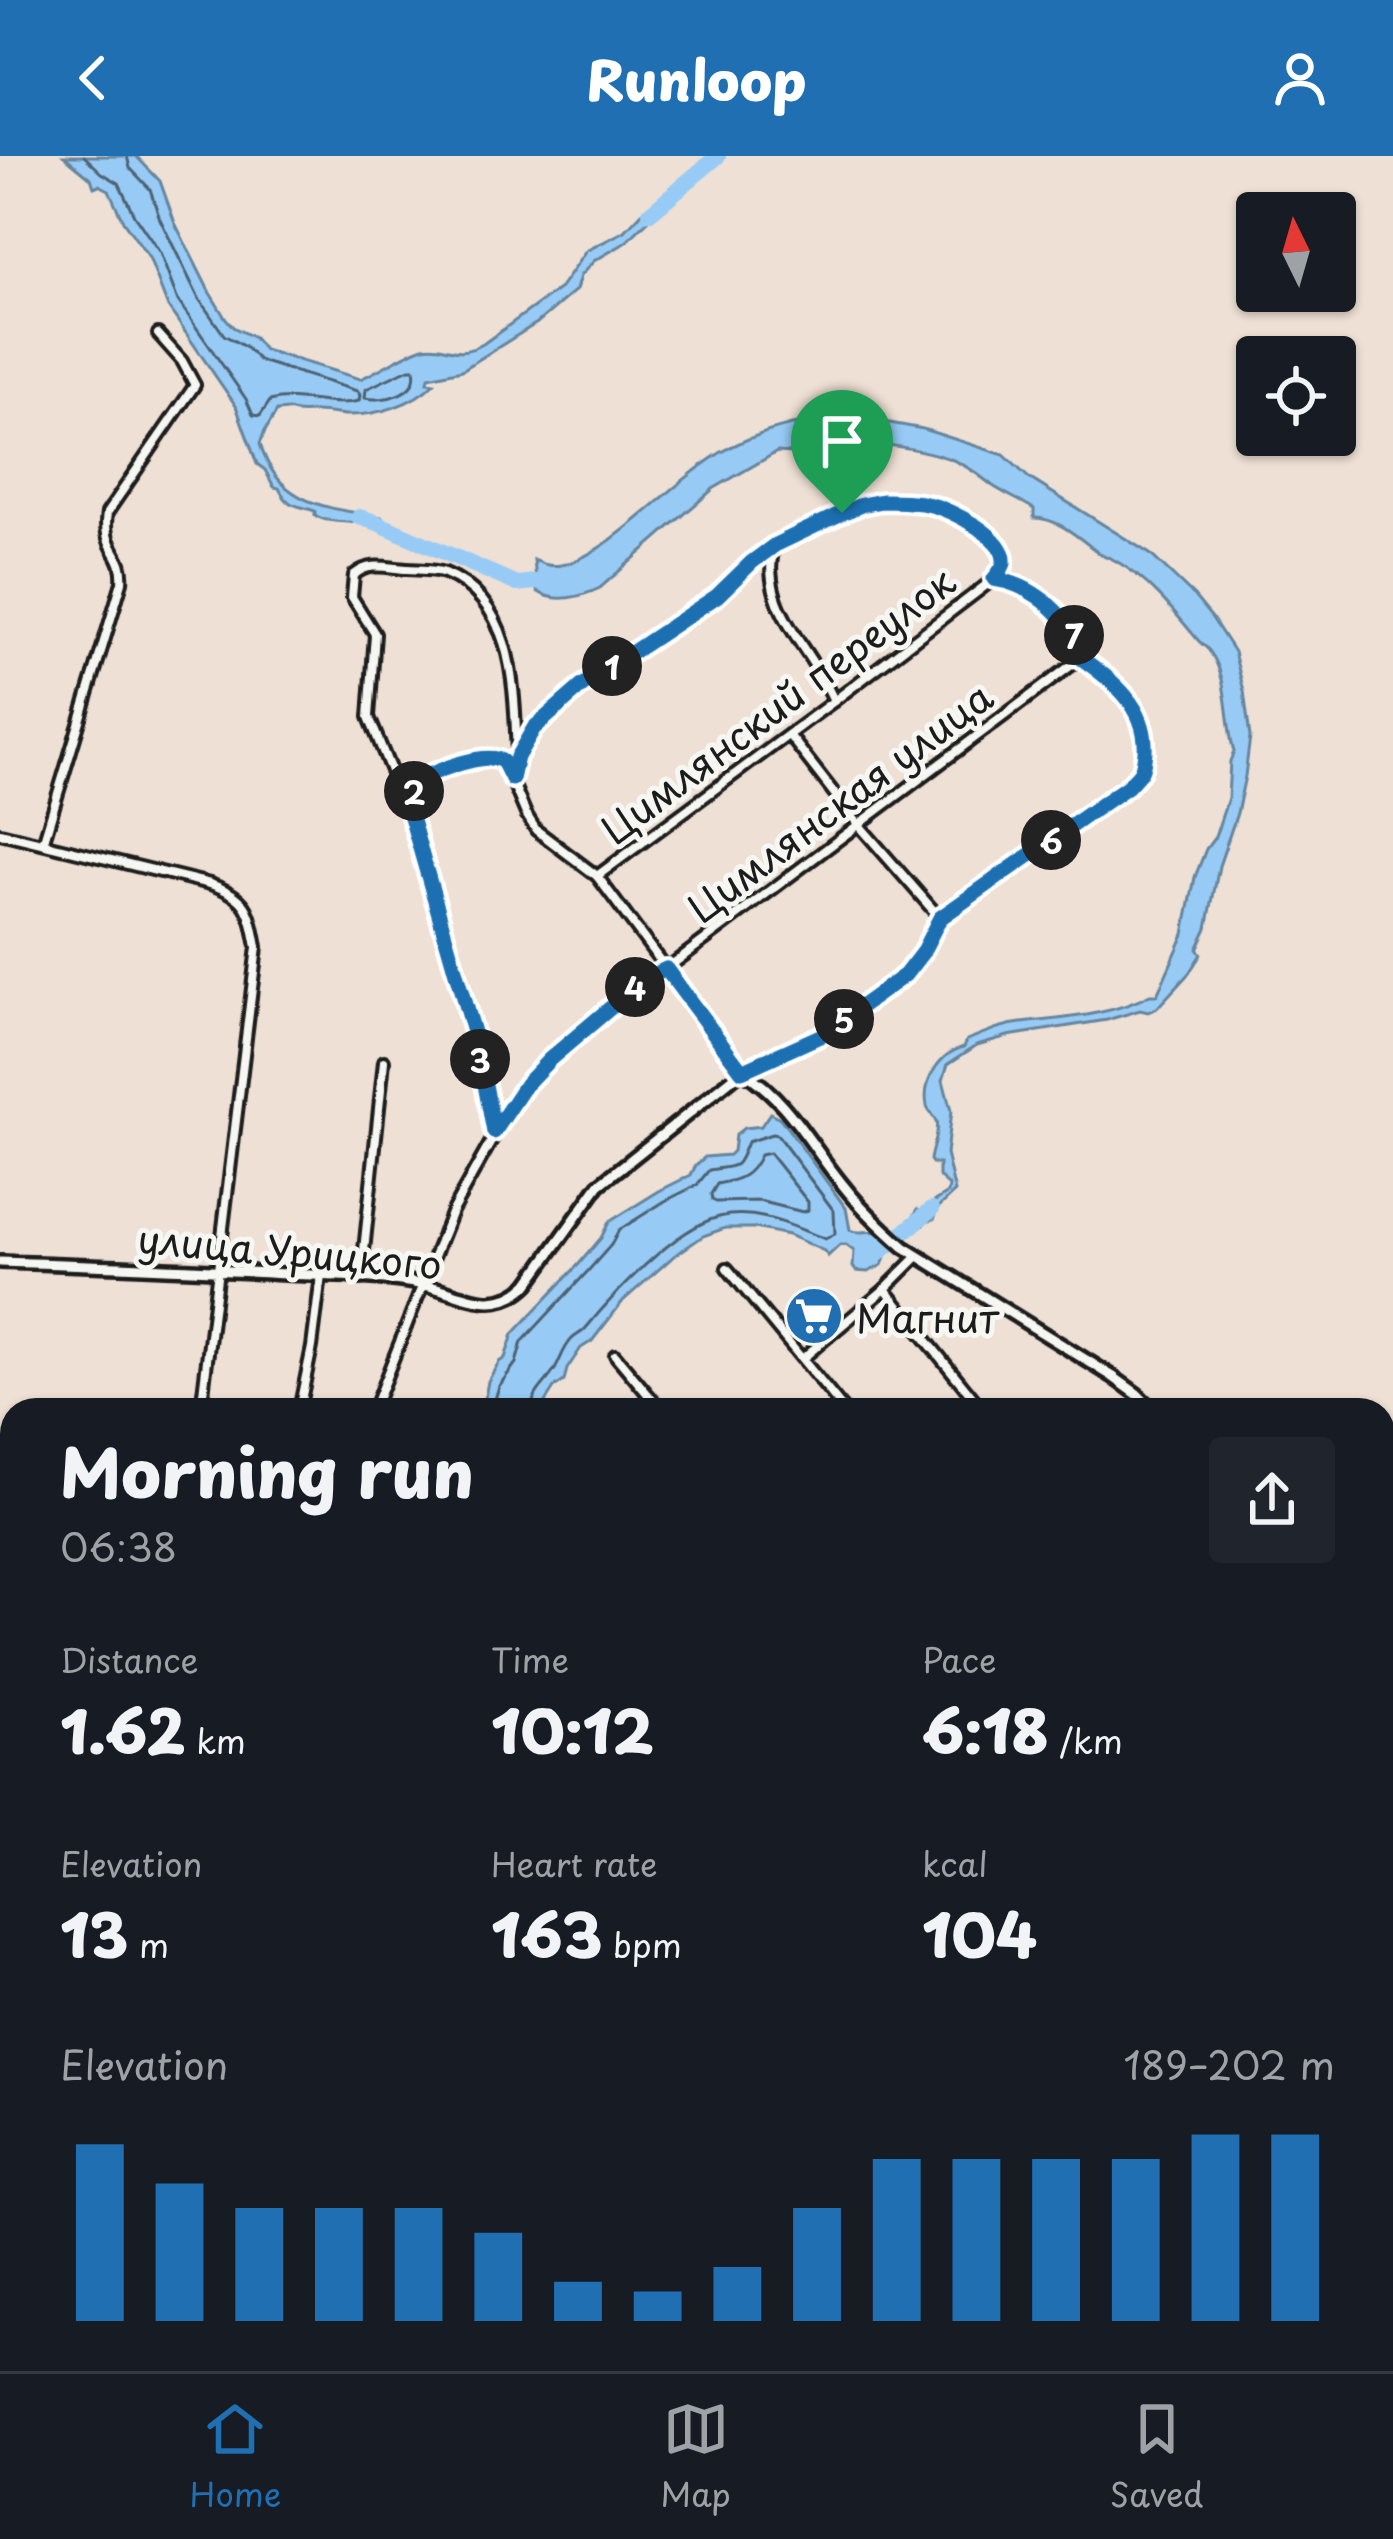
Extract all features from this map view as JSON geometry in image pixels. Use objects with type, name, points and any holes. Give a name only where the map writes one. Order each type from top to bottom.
[{"type":"street","points":[[43,843],[122,582],[122,564],[107,542],[107,513],[195,385],[158,334]]},
{"type":"street","points":[[517,757],[534,728],[582,686],[717,596],[775,545],[861,505],[882,501],[927,504],[966,519],[995,543],[1004,562],[994,579]]},
{"type":"street","points":[[775,545],[770,568],[780,606],[834,701]]},
{"type":"street","points":[[494,1132],[479,1053],[411,817],[370,717],[375,634],[352,597],[359,569],[376,566],[444,573],[486,607],[512,668],[517,757],[512,779]]},
{"type":"street","points":[[742,1071],[820,1036],[905,975],[940,918],[1128,786],[1143,768],[1146,743],[1129,698],[1081,658],[1078,640],[1038,596],[1014,582],[994,579]]},
{"type":"street","name":"Цимлянский переулок","points":[[597,876],[994,579]]},
{"type":"street","name":"Цимлянская улица","points":[[378,1398],[452,1210],[526,1084],[628,993],[1081,658]]},
{"type":"street","points":[[789,735],[940,918]]},
{"type":"street","points":[[411,817],[418,781],[427,775],[482,758],[504,762],[536,830],[597,876],[742,1071],[784,1105],[843,1186],[884,1230],[917,1256],[1141,1398]]},
{"type":"street","points":[[0,833],[229,891],[238,896],[249,916],[257,947],[202,1398]]},
{"type":"street","points":[[361,1279],[384,1061]]},
{"type":"street","name":"улица Урицкого","points":[[0,1262],[361,1279],[421,1284],[495,1302],[518,1294],[598,1185],[742,1071]]},
{"type":"street","points":[[803,1358],[917,1256]]},
{"type":"street","points":[[727,1268],[835,1398]]},
{"type":"street","points":[[301,1398],[321,1276]]},
{"type":"street","points":[[885,1289],[973,1398]]},
{"type":"street","points":[[615,1355],[652,1398]]},
{"type":"water","points":[[64,156],[136,156],[160,181],[210,293],[233,327],[254,338],[264,350],[360,379],[424,347],[465,351],[483,344],[560,288],[586,251],[625,231],[659,202],[668,202],[625,243],[594,261],[580,276],[576,290],[537,323],[462,370],[429,377],[428,382],[434,383],[416,397],[393,408],[357,415],[277,411],[260,444],[279,480],[307,500],[381,517],[377,525],[321,518],[315,511],[290,503],[274,487],[257,464],[236,406],[168,307],[149,258],[123,221],[109,190],[94,187],[91,178]]},
{"type":"water","points":[[835,418],[923,429],[1004,455],[1029,478],[1150,554],[1194,596],[1234,652],[1250,737],[1237,813],[1219,866],[1207,928],[1197,949],[1201,954],[1189,973],[1148,1012],[1008,1036],[977,1045],[948,1064],[943,1080],[951,1111],[946,1154],[955,1192],[924,1225],[914,1215],[918,1209],[924,1213],[948,1193],[949,1186],[939,1177],[939,1164],[930,1160],[937,1126],[926,1096],[935,1069],[967,1040],[1000,1027],[1103,1012],[1157,995],[1184,934],[1195,877],[1228,798],[1234,752],[1216,662],[1150,586],[1061,525],[1034,518],[1034,509],[964,465],[920,451],[812,442],[793,453],[777,452],[713,489],[600,588],[568,598],[537,591],[534,560],[561,565],[600,547],[702,465],[747,439]]},
{"type":"water","points":[[770,1113],[780,1118],[846,1208],[850,1230],[882,1235],[888,1251],[882,1265],[868,1272],[856,1271],[854,1251],[846,1245],[828,1256],[788,1235],[725,1228],[674,1256],[623,1301],[581,1348],[564,1381],[548,1398],[485,1398],[488,1381],[505,1358],[513,1334],[579,1264],[609,1222],[691,1175],[705,1157],[729,1155],[735,1135],[744,1128],[761,1126]]},
{"type":"waterway","points":[[650,213],[718,156]]},
{"type":"waterway","points":[[359,517],[517,584],[553,580]]},
{"type":"waterway","points":[[872,1251],[878,1254],[932,1209]]},
{"type":"place","name":"Магнит","points":[[814,1316]]},
{"type":"route","points":[[882,501],[908,501],[950,511],[987,535],[1004,562],[994,579],[1014,582],[1038,596],[1078,640],[1081,658],[1129,698],[1146,743],[1143,768],[1128,786],[940,918],[905,975],[820,1036],[742,1071],[666,969],[628,993],[550,1059],[526,1084],[494,1132],[479,1053],[411,817],[418,781],[482,758],[504,762],[512,779],[517,757],[549,712],[717,596],[775,545],[842,513],[882,501]]}]
